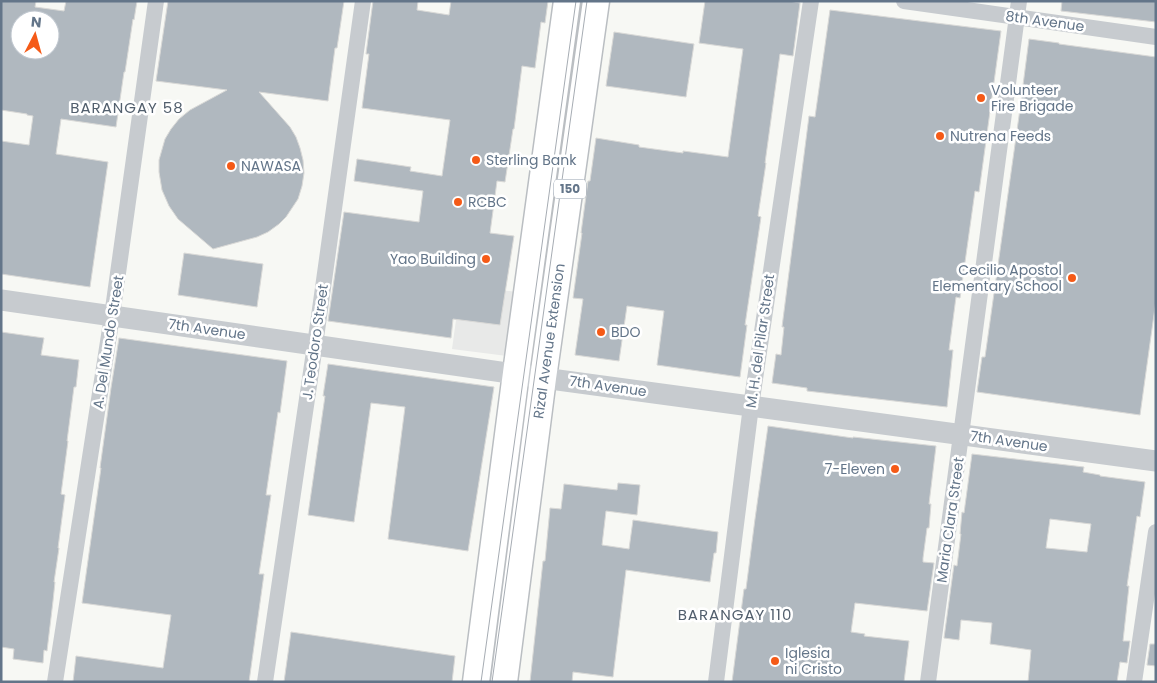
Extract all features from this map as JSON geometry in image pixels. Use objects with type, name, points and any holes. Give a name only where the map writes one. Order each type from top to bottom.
[{"type":"main road","name":"Rizal Avenue Extension","points":[[476,682],[567,1]]},
{"type":"main road","name":"Rizal Avenue Extension","points":[[504,682],[543,378],[596,1]]},
{"type":"street","name":"A. Del Mundo Street","points":[[55,682],[112,316],[156,1]]},
{"type":"street","name":"J. Teodoro Street","points":[[265,682],[363,1]]},
{"type":"street","name":"M. H. del Pilar Street","points":[[716,682],[750,406],[811,1]]},
{"type":"street","name":"8th Avenue","points":[[904,1],[1018,9],[1156,37]]},
{"type":"street","name":"Maria Clara Street","points":[[928,682],[1018,9]]},
{"type":"street","name":"7th Avenue","points":[[1,300],[543,378],[1156,461]]},
{"type":"street","points":[[1134,682],[1156,532]]},
{"type":"shaded area","points":[[461,284],[516,292],[507,356],[452,349]]},
{"type":"building","points":[[1,1],[36,1],[35,7],[57,10],[10,10],[10,60],[60,60],[60,10],[64,11],[66,1],[137,1],[116,127],[61,119],[56,154],[108,162],[90,287],[1,274],[1,141],[29,145],[33,116],[1,110]]},
{"type":"building","points":[[168,1],[344,1],[328,101],[259,92],[290,127],[296,137],[303,160],[304,173],[298,199],[286,217],[268,232],[257,237],[213,249],[178,219],[169,206],[162,190],[159,160],[165,139],[171,129],[190,110],[227,90],[156,81]]},
{"type":"building","points":[[373,1],[418,1],[417,10],[449,15],[451,1],[548,1],[545,23],[541,22],[535,68],[522,66],[505,182],[497,181],[490,233],[514,236],[500,325],[453,319],[451,338],[328,321],[344,212],[419,222],[423,191],[354,181],[357,159],[411,167],[410,171],[442,176],[450,120],[362,108],[369,54],[366,54]]},
{"type":"building","points":[[705,1],[789,1],[800,3],[793,56],[780,54],[758,216],[761,217],[745,325],[747,325],[740,377],[657,365],[664,311],[627,306],[619,361],[575,355],[583,299],[573,298],[588,181],[590,181],[596,138],[639,145],[639,147],[728,157],[743,49],[699,43]]},
{"type":"building","points":[[1062,1],[1156,1],[1156,22],[1061,11]]},
{"type":"building","points":[[830,10],[1001,31],[979,192],[975,191],[960,298],[956,297],[949,350],[953,350],[947,407],[807,391],[807,388],[772,383],[776,354],[781,355],[784,327],[782,327],[809,116],[815,117]]},
{"type":"building","points":[[614,32],[694,44],[686,97],[606,86]]},
{"type":"building","name":"Cecilio Apostol Elementary School","points":[[1029,39],[1156,57],[1156,300],[1140,415],[977,392],[982,357],[985,357]]},
{"type":"building","points":[[184,253],[263,264],[257,307],[178,295]]},
{"type":"building","points":[[1,332],[44,338],[41,355],[79,360],[61,494],[65,495],[53,601],[47,651],[44,650],[43,663],[13,659],[14,649],[1,647]]},
{"type":"building","points":[[119,338],[287,361],[266,495],[271,495],[259,574],[264,574],[249,682],[73,682],[76,656],[163,668],[171,615],[82,603]]},
{"type":"building","points":[[328,364],[494,387],[468,551],[388,539],[405,407],[371,403],[354,522],[308,515]]},
{"type":"building","points":[[768,426],[853,438],[936,446],[929,504],[931,504],[929,528],[927,528],[923,558],[923,562],[934,563],[927,611],[855,603],[851,632],[865,634],[864,636],[909,641],[904,682],[732,682]]},
{"type":"building","points":[[972,454],[1084,467],[1083,472],[1145,482],[1140,517],[1137,516],[1127,586],[1129,586],[1123,641],[1130,641],[1127,663],[1120,662],[1117,682],[1028,682],[1031,650],[990,644],[992,623],[961,620],[959,640],[944,638],[954,565],[957,566],[962,512],[964,513]],"holes":[[[1050,519],[1091,524],[1087,552],[1046,548]]]},
{"type":"building","points":[[618,483],[640,485],[637,515],[606,511],[602,545],[629,549],[633,520],[718,532],[710,582],[626,570],[613,677],[573,672],[572,682],[530,682],[550,508],[561,509],[564,484],[617,490]]},
{"type":"building","points":[[291,632],[455,656],[452,682],[284,682]]},
{"type":"building","points":[[1150,644],[1156,644],[1156,666],[1147,665]]},
{"type":"tram line","points":[[481,682],[576,1]]},
{"type":"tram line","points":[[492,682],[587,1]]},
{"type":"place","name":"Volunteer Fire Brigade","points":[[981,98]]},
{"type":"place","name":"Nutrena Feeds","points":[[940,136]]},
{"type":"place","name":"Sterling Bank","points":[[476,160]]},
{"type":"place","name":"NAWASA","points":[[231,166]]},
{"type":"place","name":"RCBC","points":[[458,202]]},
{"type":"place","name":"Yao Building","points":[[486,259]]},
{"type":"place","name":"Cecilio Apostol Elementary School","points":[[1072,278]]},
{"type":"place","name":"BDO","points":[[601,332]]},
{"type":"place","name":"7-Eleven","points":[[895,469]]},
{"type":"place","name":"Iglesia ni Cristo","points":[[775,661]]},
{"type":"district","name":"BARANGAY 58","points":[[127,108]]},
{"type":"district","name":"BARANGAY 110","points":[[735,615]]}]
